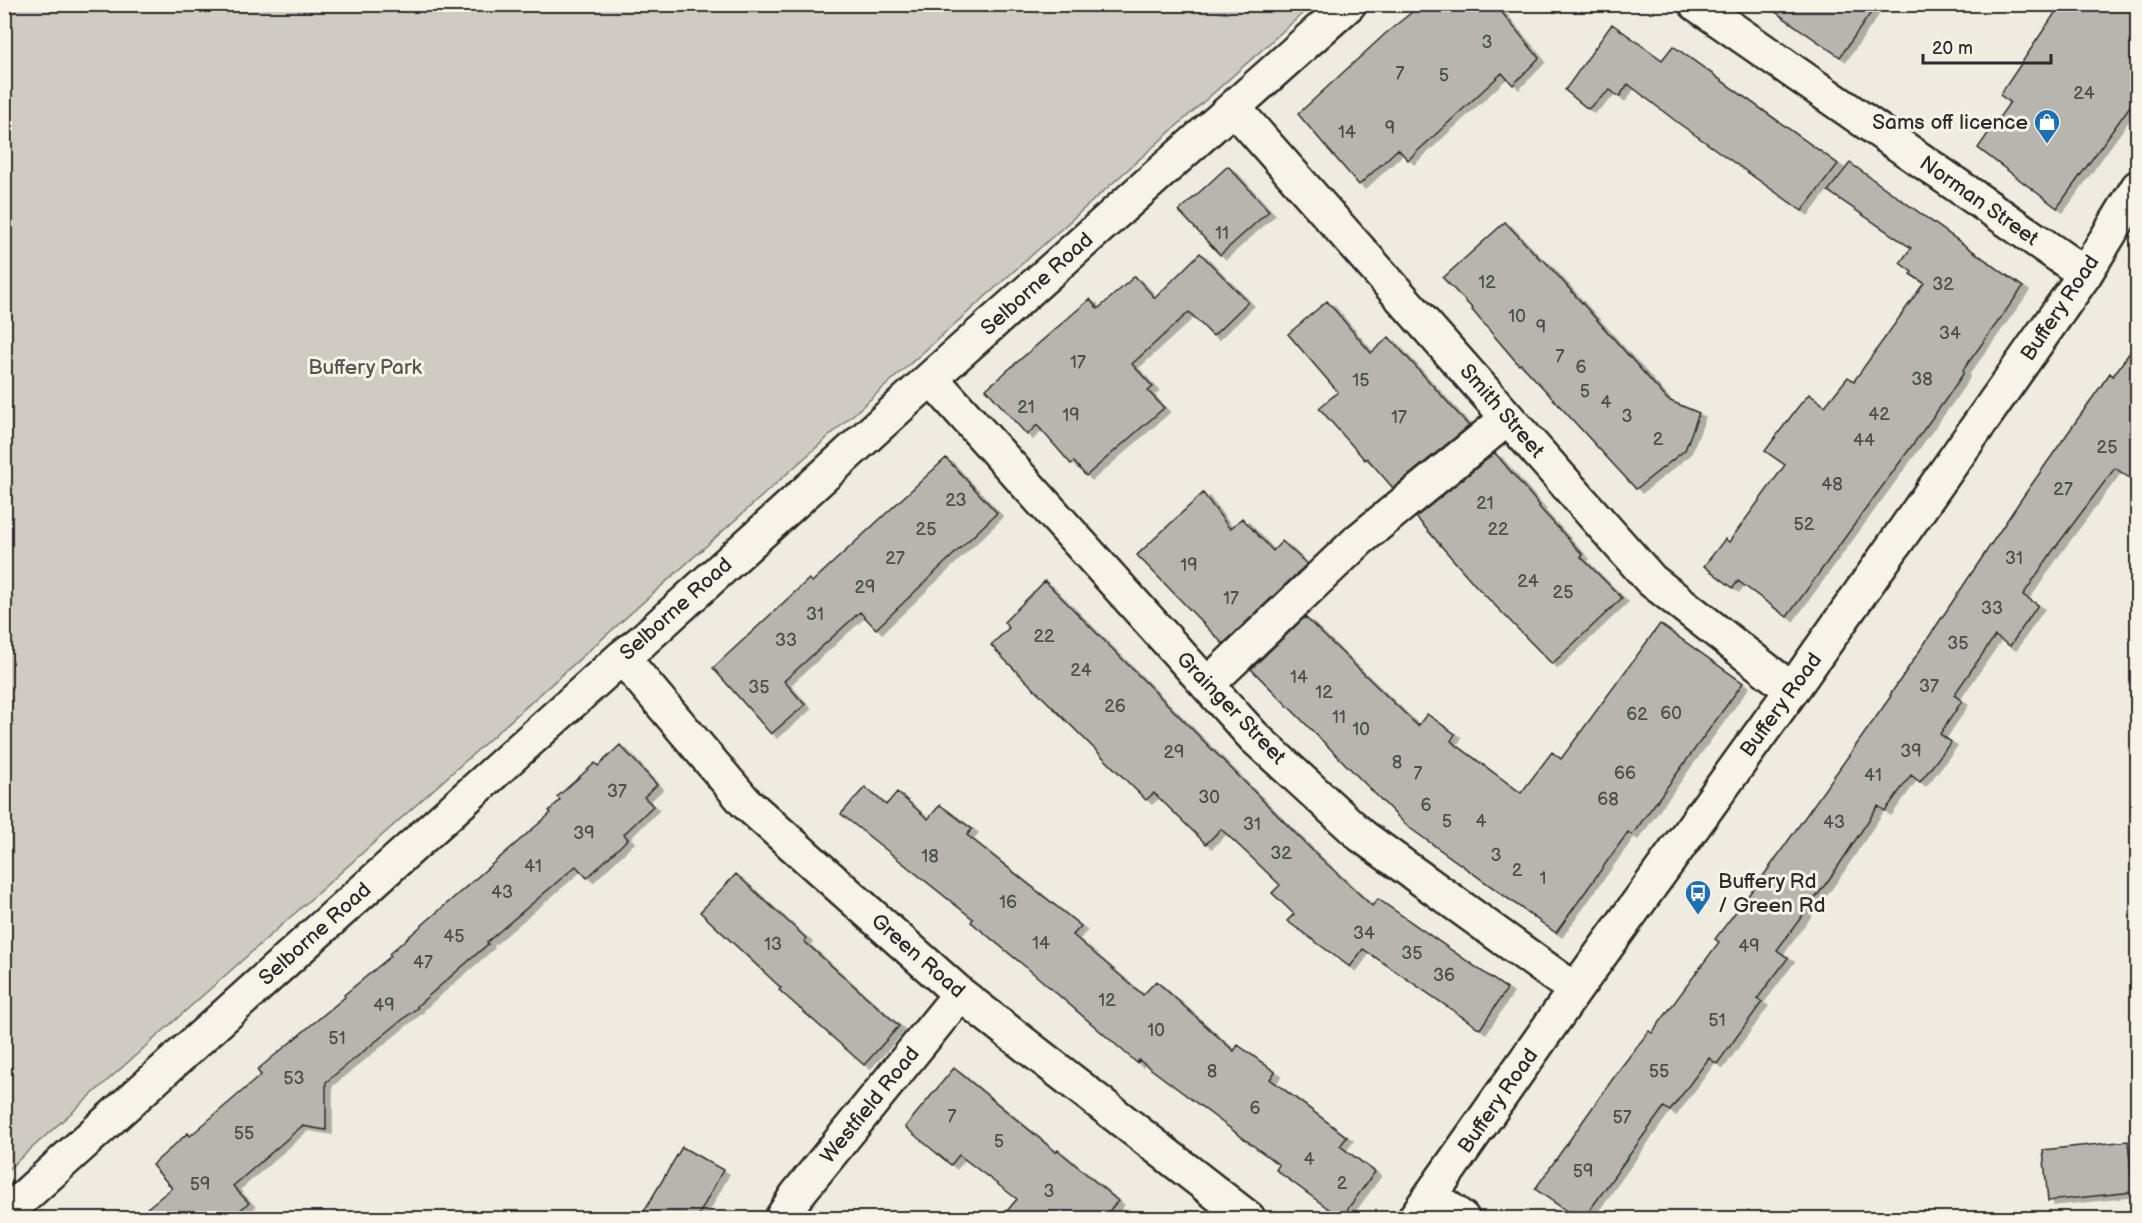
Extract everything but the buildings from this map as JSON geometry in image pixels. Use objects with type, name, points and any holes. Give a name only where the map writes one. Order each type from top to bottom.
[{"type":"street","name":"Selborne Road","points":[[4,1215],[1349,4]]},
{"type":"street","name":"Norman Street","points":[[1699,5],[2085,274]]},
{"type":"street","name":"Smith Street","points":[[1234,108],[1651,580],[1792,690]]},
{"type":"street","name":"Buffery Road","points":[[1424,1207],[1575,990],[1792,690],[2085,274],[2138,187]]},
{"type":"street","name":"Grainger Street","points":[[931,378],[1254,737],[1362,836],[1575,990]]},
{"type":"street","points":[[1207,685],[1359,540],[1508,418]]},
{"type":"street","name":"Green Road","points":[[622,657],[745,802],[960,994],[1248,1218]]},
{"type":"street","name":"Westfield Road","points":[[782,1218],[796,1196],[960,994]]},
{"type":"street","points":[[1424,1207],[1462,1218]]},
{"type":"green space","name":"Buffery Park","points":[[5,4],[1312,4],[1312,5],[5,1172]]},
{"type":"place","name":"Sams off licence","points":[[2047,145]]},
{"type":"place","name":"Buffery Rd / Green Rd","points":[[1698,916]]}]
